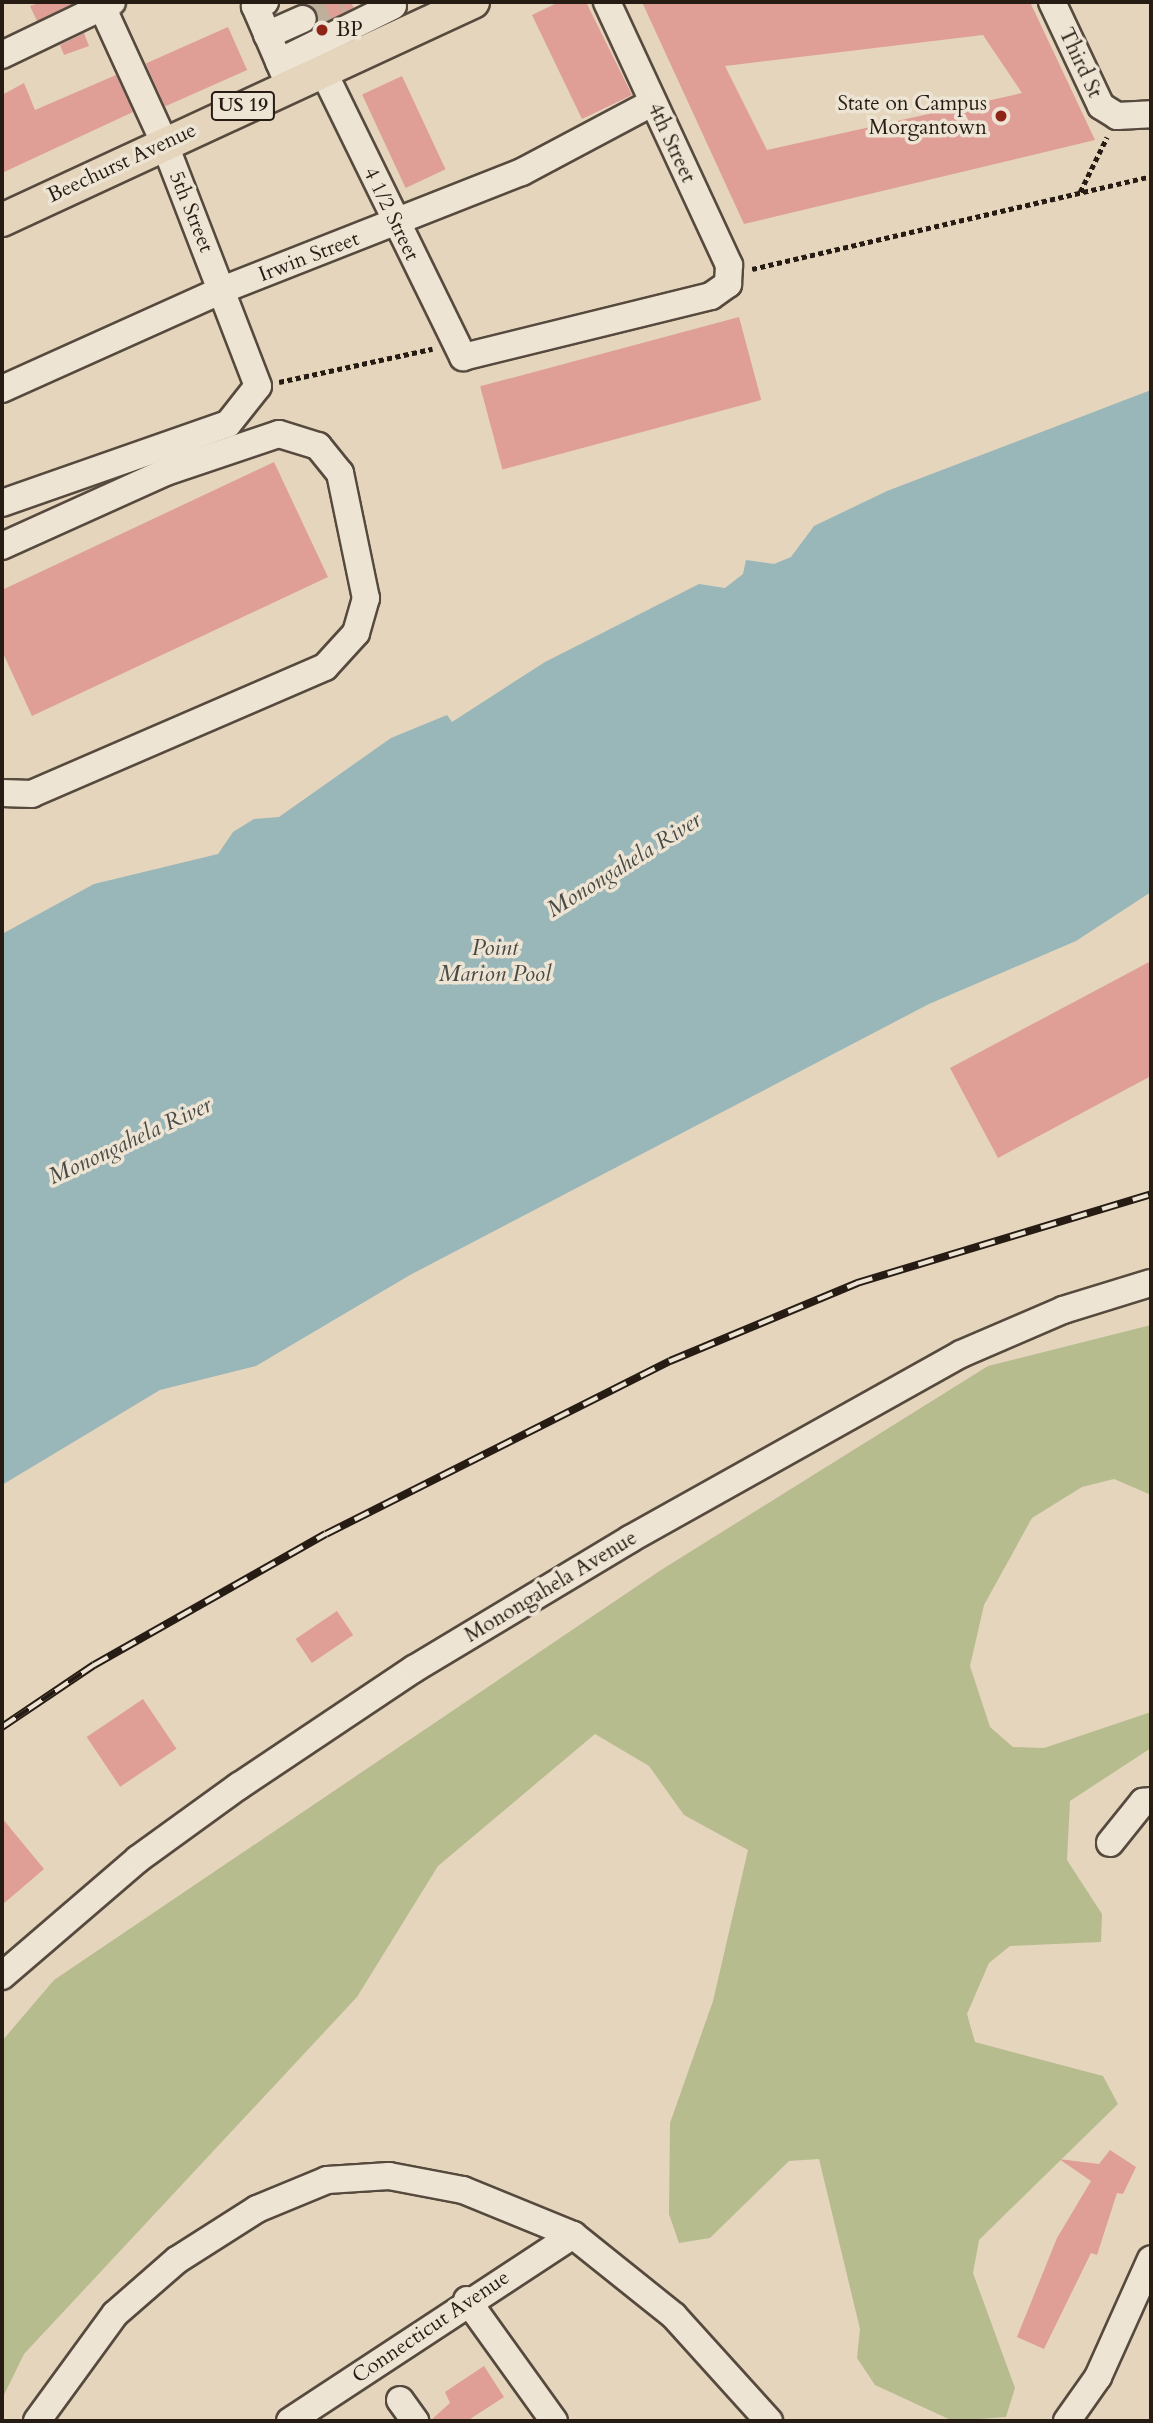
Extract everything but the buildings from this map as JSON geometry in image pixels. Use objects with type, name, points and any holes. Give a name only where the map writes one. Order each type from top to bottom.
[{"type":"main road","name":"Beechurst Avenue","points":[[2,220],[164,142],[284,73],[322,69],[397,13],[473,2]]},
{"type":"street","points":[[265,2],[255,6],[284,73],[397,13]]},
{"type":"street","name":"4th Street","points":[[463,357],[711,296],[727,284],[729,265],[607,2]]},
{"type":"street","name":"Third St","points":[[1052,2],[1101,106],[1117,116]]},
{"type":"street","points":[[2,55],[105,3]]},
{"type":"street","name":"5th Street","points":[[2,503],[228,424],[258,386],[164,142],[105,3]]},
{"type":"street","points":[[267,35],[303,19]]},
{"type":"street","name":"4 1/2 Street","points":[[322,69],[395,224],[463,357]]},
{"type":"street","name":"Irwin Street","points":[[2,389],[222,290],[522,172],[652,103]]},
{"type":"street","points":[[1117,116],[1151,114]]},
{"type":"street","points":[[2,546],[166,472],[279,434],[318,446],[340,473],[366,598],[356,633],[325,667],[32,794],[2,793]]},
{"type":"street","name":"Monongahela Avenue","points":[[2,1976],[138,1859],[239,1786],[414,1669],[630,1539],[961,1354],[1063,1310],[1151,1283]]},
{"type":"street","points":[[1110,1843],[1143,1802],[1151,1801]]},
{"type":"street","points":[[37,2421],[115,2314],[177,2260],[257,2209],[327,2180],[389,2176],[463,2190],[573,2235],[674,2316],[769,2421]]},
{"type":"street","name":"Connecticut Avenue","points":[[290,2421],[467,2300],[573,2235]]},
{"type":"street","points":[[1067,2421],[1098,2377],[1151,2259]]},
{"type":"street","points":[[467,2300],[554,2421]]},
{"type":"path","points":[[1079,193],[1117,116]]},
{"type":"green space","points":[[1151,1325],[1151,1495],[1114,1479],[1082,1487],[1032,1518],[984,1605],[970,1666],[990,1727],[1013,1747],[1044,1748],[1151,1712],[1151,1748],[1070,1801],[1067,1860],[1102,1914],[1101,1942],[1010,1946],[989,1963],[967,2014],[975,2042],[1103,2076],[1118,2104],[979,2240],[973,2273],[1015,2388],[1006,2417],[953,2421],[875,2385],[857,2358],[860,2329],[819,2159],[789,2161],[710,2238],[679,2243],[669,2214],[670,2123],[713,2001],[748,1850],[684,1815],[649,1766],[595,1734],[438,1866],[357,1997],[24,2354],[2,2399],[2,2041],[54,1980],[661,1570],[988,1366]]},
{"type":"water","name":"Point Marion Pool","points":[[1151,390],[1151,892],[1076,941],[929,1004],[410,1275],[256,1366],[160,1390],[2,1485],[2,934],[94,884],[218,854],[233,832],[254,819],[279,817],[391,738],[447,715],[452,722],[545,662],[699,584],[725,588],[743,574],[746,560],[774,564],[791,557],[814,526],[887,491]]},
{"type":"tunnel","points":[[303,19],[341,2]]},
{"type":"railway","points":[[2,1727],[94,1665],[326,1534],[670,1361],[857,1283],[1151,1194]]},
{"type":"place","name":"BP","points":[[322,30]]},
{"type":"place","name":"State on Campus Morgantown","points":[[1001,116]]},
{"type":"water label","name":"Monongahela River","points":[[624,865]]},
{"type":"water label","name":"Monongahela River","points":[[130,1141]]}]
